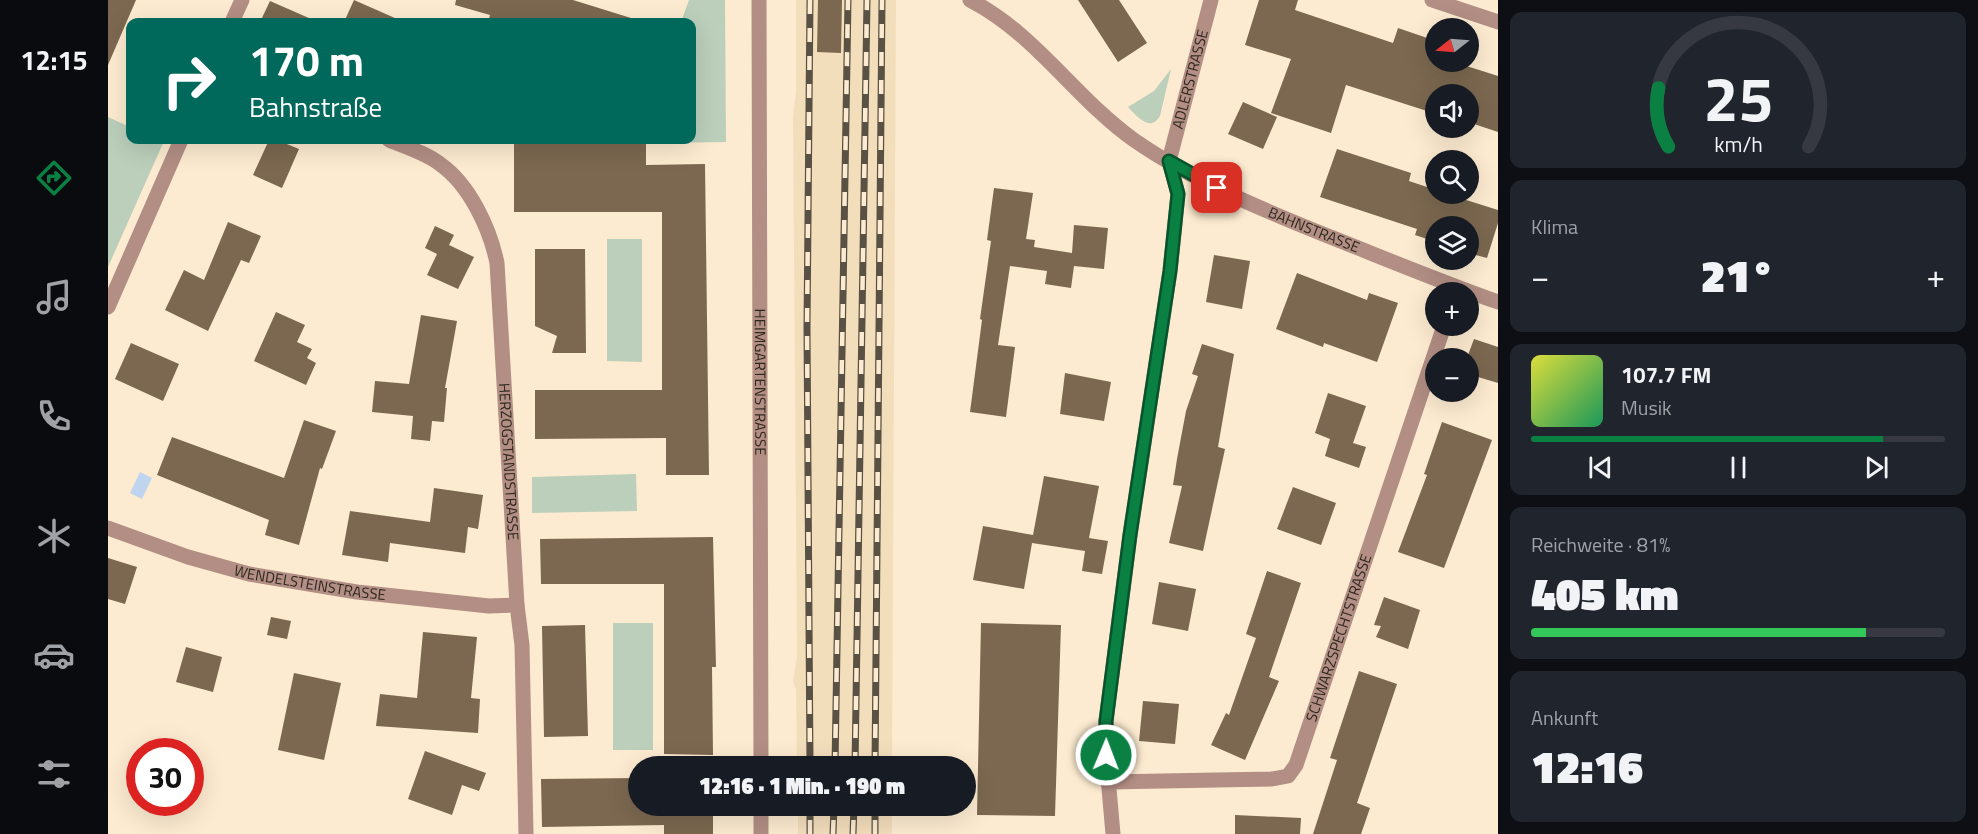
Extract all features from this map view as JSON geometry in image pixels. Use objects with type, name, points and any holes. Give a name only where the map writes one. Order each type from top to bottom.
[{"type":"street","points":[[234,18],[242,0]]},
{"type":"street","name":"HEIMGARTENSTRASSE","points":[[759,0],[761,756]]},
{"type":"street","name":"BAHNSTRASSE","points":[[970,0],[1026,38],[1109,121],[1169,161],[1217,188],[1270,213],[1437,282]]},
{"type":"street","name":"ADLERSTRASSE","points":[[1169,161],[1211,0]]},
{"type":"street","points":[[1432,0],[1498,22]]},
{"type":"street","points":[[108,307],[179,144]]},
{"type":"street","name":"HERZOGSTANDSTRASSE","points":[[398,144],[441,164],[458,181],[480,212],[492,236],[497,263],[517,605],[522,645],[526,834]]},
{"type":"street","points":[[1113,834],[1106,721],[1130,535],[1170,271],[1178,194],[1169,161]]},
{"type":"street","name":"BAHNSTRASSE","points":[[1479,297],[1498,303]]},
{"type":"street","name":"SCHWARZSPECHTSTRASSE","points":[[1108,782],[1272,779],[1288,776],[1296,765],[1441,336]]},
{"type":"street","name":"WENDELSTEINSTRASSE","points":[[108,528],[188,557],[249,574],[357,592],[489,606],[517,605]]},
{"type":"street","points":[[761,816],[761,834]]},
{"type":"shaded area","points":[[796,0],[896,0],[892,756],[797,756],[796,690],[793,681],[797,656],[793,117],[796,91]]},
{"type":"shaded area","points":[[798,816],[892,816],[892,834],[798,834]]},
{"type":"green space","points":[[689,0],[725,0],[726,142],[696,142],[696,18],[682,18]]},
{"type":"green space","points":[[1171,69],[1160,116],[1156,121],[1148,123],[1135,115],[1128,107],[1154,91]]},
{"type":"green space","points":[[108,117],[126,125],[126,144],[163,144],[108,267]]},
{"type":"green space","points":[[607,239],[642,239],[642,362],[607,361]]},
{"type":"green space","points":[[636,474],[637,511],[532,513],[532,477]]},
{"type":"green space","points":[[613,623],[653,623],[653,750],[613,750]]},
{"type":"water","points":[[140,472],[152,478],[142,499],[130,493]]},
{"type":"building","points":[[108,0],[136,0],[128,18],[126,18],[126,23],[108,65]]},
{"type":"building","points":[[354,0],[395,18],[346,18]]},
{"type":"building","points":[[456,0],[573,0],[631,18],[489,18],[490,15],[455,5]]},
{"type":"building","points":[[818,0],[842,0],[841,53],[817,52]]},
{"type":"building","points":[[1078,0],[1119,0],[1147,43],[1118,62]]},
{"type":"building","points":[[1259,0],[1298,0],[1295,10],[1393,43],[1398,28],[1425,37],[1425,72],[1479,72],[1479,70],[1498,76],[1498,132],[1479,126],[1479,84],[1425,84],[1425,110],[1346,85],[1331,133],[1271,113],[1291,59],[1245,45]]},
{"type":"building","points":[[270,1],[309,18],[262,18]]},
{"type":"building","points":[[1243,102],[1277,117],[1263,149],[1228,134]]},
{"type":"building","points":[[267,144],[287,144],[299,149],[282,188],[253,175]]},
{"type":"building","points":[[514,144],[646,144],[646,165],[705,164],[709,475],[666,475],[666,438],[535,439],[535,390],[662,390],[662,212],[514,212]]},
{"type":"building","points":[[1337,149],[1411,173],[1409,181],[1425,186],[1425,204],[1479,204],[1498,210],[1498,223],[1487,258],[1479,256],[1479,216],[1425,216],[1425,238],[1415,235],[1417,229],[1320,197]]},
{"type":"building","points":[[994,188],[1033,193],[1026,239],[1035,240],[1034,247],[1072,253],[1074,225],[1108,228],[1104,269],[1074,266],[1071,288],[1045,284],[1047,271],[1010,266],[998,345],[1015,347],[1006,417],[970,412],[991,241],[987,240]]},
{"type":"building","points":[[228,222],[261,236],[249,263],[241,260],[208,331],[165,310],[184,270],[204,280]]},
{"type":"building","points":[[435,226],[454,235],[449,245],[474,257],[458,289],[427,275],[437,254],[425,248]]},
{"type":"building","points":[[535,249],[585,249],[586,353],[552,353],[557,336],[535,326]]},
{"type":"building","points":[[1214,255],[1250,261],[1242,309],[1206,302]]},
{"type":"building","points":[[1297,273],[1367,300],[1369,293],[1398,303],[1377,362],[1324,343],[1323,347],[1276,329]]},
{"type":"building","points":[[276,312],[305,325],[297,342],[312,349],[307,358],[316,363],[306,385],[254,361]]},
{"type":"building","points":[[421,315],[457,321],[445,388],[447,388],[444,422],[432,421],[430,441],[411,439],[413,416],[372,412],[375,381],[409,384]]},
{"type":"building","points":[[1474,339],[1498,347],[1498,383],[1479,377],[1479,348],[1471,348]]},
{"type":"building","points":[[131,343],[179,364],[163,401],[115,379]]},
{"type":"building","points":[[1202,344],[1234,354],[1218,447],[1225,449],[1203,551],[1169,543],[1182,486],[1173,485],[1177,459],[1186,411],[1198,376],[1192,374]]},
{"type":"building","points":[[1065,373],[1111,382],[1104,421],[1060,414]]},
{"type":"building","points":[[1328,393],[1366,406],[1353,443],[1366,447],[1359,468],[1325,456],[1330,439],[1315,433]]},
{"type":"building","points":[[304,420],[336,431],[322,469],[320,468],[299,545],[265,535],[269,520],[157,475],[172,437],[284,478]]},
{"type":"building","points":[[1442,422],[1492,440],[1444,568],[1398,552],[1427,475],[1424,474]]},
{"type":"building","points":[[1044,476],[1099,486],[1089,538],[1108,541],[1102,574],[1082,571],[1085,551],[1032,543],[1024,589],[973,580],[983,526],[1033,535]]},
{"type":"building","points":[[1293,487],[1336,503],[1321,545],[1277,529]]},
{"type":"building","points":[[434,488],[483,495],[478,529],[468,527],[465,553],[390,543],[388,562],[342,555],[350,511],[430,522]]},
{"type":"building","points":[[713,537],[716,667],[712,667],[713,755],[664,754],[664,584],[541,584],[540,539]]},
{"type":"building","points":[[108,558],[137,567],[125,604],[108,599]]},
{"type":"building","points":[[1267,571],[1301,583],[1269,677],[1279,681],[1245,760],[1211,745],[1226,713],[1229,715],[1256,638],[1246,634]]},
{"type":"building","points":[[1159,582],[1196,589],[1188,631],[1152,624]]},
{"type":"building","points":[[1384,597],[1420,610],[1408,649],[1376,637],[1381,626],[1374,625]]},
{"type":"building","points":[[271,617],[291,621],[287,639],[267,635]]},
{"type":"building","points":[[981,623],[1061,625],[1055,816],[977,815]]},
{"type":"building","points":[[585,625],[588,736],[544,737],[542,626]]},
{"type":"building","points":[[423,632],[477,637],[471,698],[480,699],[478,733],[376,726],[380,694],[417,698]]},
{"type":"building","points":[[186,647],[222,657],[213,692],[176,682]]},
{"type":"building","points":[[1359,671],[1397,684],[1357,803],[1370,808],[1361,834],[1313,834],[1337,760],[1330,758]]},
{"type":"building","points":[[294,673],[341,683],[324,760],[278,750]]},
{"type":"building","points":[[1143,701],[1179,704],[1175,744],[1139,741]]},
{"type":"building","points":[[425,751],[486,773],[479,791],[462,785],[452,815],[408,799]]},
{"type":"building","points":[[628,778],[628,816],[713,816],[713,834],[664,834],[664,825],[542,827],[541,779]]},
{"type":"building","points":[[1235,815],[1301,818],[1300,834],[1235,834]]},
{"type":"railway","points":[[810,0],[807,328],[810,756]]},
{"type":"railway","points":[[835,756],[848,0]]},
{"type":"railway","points":[[855,756],[867,0]]},
{"type":"railway","points":[[875,756],[882,0]]},
{"type":"railway","points":[[810,816],[810,834]]},
{"type":"railway","points":[[833,834],[834,816]]},
{"type":"railway","points":[[853,834],[854,816]]},
{"type":"railway","points":[[875,816],[875,834]]},
{"type":"route","points":[[1106,755],[1106,721],[1130,535],[1170,271],[1178,194],[1169,161],[1217,188]]}]
